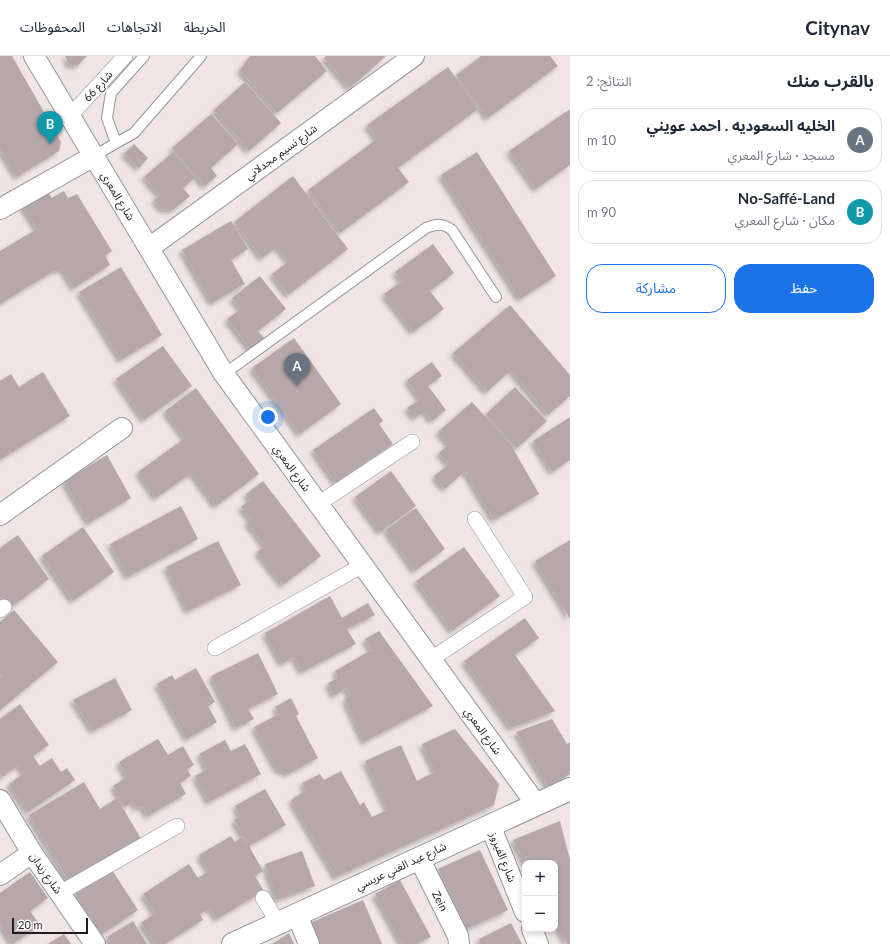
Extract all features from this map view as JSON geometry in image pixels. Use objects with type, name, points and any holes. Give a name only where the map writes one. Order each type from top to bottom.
[{"type":"street","name":"شارع المعري","points":[[34,56],[224,374],[536,804]]},
{"type":"street","name":"شارع 66","points":[[70,116],[125,56]]},
{"type":"street","name":"شارع نسيم مجدلاني","points":[[149,248],[414,56]]},
{"type":"street","points":[[0,209],[94,156]]},
{"type":"street","points":[[0,515],[122,428]]},
{"type":"street","points":[[318,504],[412,442]]},
{"type":"street","points":[[431,659],[524,597],[475,519]]},
{"type":"street","points":[[215,648],[362,565]]},
{"type":"street","name":"شارع عبد الغني عريسي","points":[[233,944],[570,789]]},
{"type":"street","name":"شارع زيدان","points":[[0,800],[32,853],[94,944]]},
{"type":"street","name":"شارع الفيروز","points":[[490,825],[522,905]]},
{"type":"street","points":[[60,893],[177,826]]},
{"type":"street","points":[[0,875],[32,853]]},
{"type":"street","name":"Zein","points":[[418,858],[458,936],[459,944]]},
{"type":"street","points":[[263,898],[288,919],[309,944]]},
{"type":"street","points":[[533,932],[538,944]]},
{"type":"lane","points":[[116,143],[107,118],[111,93],[144,56]]},
{"type":"lane","points":[[94,156],[134,133],[201,56]]},
{"type":"lane","points":[[224,374],[426,228],[435,224],[445,225],[452,230],[496,297]]},
{"type":"building","points":[[0,56],[12,56],[61,142],[59,151],[17,177],[0,149]]},
{"type":"building","points":[[65,56],[87,56],[77,66],[69,64]]},
{"type":"building","points":[[250,56],[315,56],[327,71],[277,113],[240,70]]},
{"type":"building","points":[[326,56],[386,56],[350,88],[324,58]]},
{"type":"building","points":[[481,56],[550,56],[558,66],[488,118],[456,75]]},
{"type":"building","points":[[448,67],[478,109],[398,168],[409,182],[340,233],[308,190],[377,139],[367,125]]},
{"type":"building","points":[[245,82],[281,123],[249,151],[214,110]]},
{"type":"building","points":[[570,109],[570,165],[536,189],[509,151]]},
{"type":"building","points":[[211,114],[238,144],[211,168],[217,176],[205,186],[172,148]]},
{"type":"building","points":[[134,144],[148,158],[139,168],[124,154]]},
{"type":"building","points":[[173,152],[195,178],[183,188],[190,196],[173,210],[162,209],[154,200],[160,195],[144,177]]},
{"type":"building","points":[[477,152],[556,276],[520,299],[441,175]]},
{"type":"building","points":[[293,176],[348,249],[288,295],[272,274],[289,261],[277,247],[262,258],[234,222]]},
{"type":"building","points":[[46,190],[52,198],[64,191],[68,198],[77,194],[112,251],[105,256],[110,265],[74,288],[62,269],[52,272],[0,304],[0,251],[37,229],[22,205]]},
{"type":"building","points":[[231,221],[248,249],[231,260],[245,284],[212,303],[182,250]]},
{"type":"building","points":[[433,244],[454,273],[430,291],[444,309],[413,332],[384,294],[402,281],[395,272]]},
{"type":"building","points":[[121,267],[162,335],[121,360],[79,292]]},
{"type":"building","points":[[260,276],[286,309],[258,331],[265,339],[251,350],[227,319],[241,309],[232,298]]},
{"type":"building","points":[[510,305],[570,375],[570,396],[548,415],[511,370],[487,392],[453,353]]},
{"type":"building","points":[[294,338],[341,404],[300,434],[252,368]]},
{"type":"building","points":[[163,346],[192,386],[144,420],[116,379]]},
{"type":"building","points":[[432,362],[442,376],[428,386],[446,410],[432,421],[425,411],[415,418],[407,408],[420,399],[407,380]]},
{"type":"building","points":[[43,372],[70,416],[0,460],[0,381],[11,374],[19,387]]},
{"type":"building","points":[[515,387],[547,421],[517,448],[486,414]]},
{"type":"building","points":[[196,388],[259,474],[216,506],[192,473],[156,498],[138,472],[185,438],[165,411]]},
{"type":"building","points":[[472,402],[511,445],[539,494],[494,520],[465,471],[445,489],[434,476],[449,464],[439,453],[449,444],[438,432]]},
{"type":"building","points":[[374,408],[383,421],[379,424],[393,444],[336,483],[313,450]]},
{"type":"building","points":[[570,417],[570,460],[552,472],[533,441]]},
{"type":"building","points":[[107,455],[131,498],[89,523],[64,481]]},
{"type":"building","points":[[391,471],[416,506],[380,532],[355,497]]},
{"type":"building","points":[[263,481],[321,556],[283,585],[257,552],[265,546],[247,522],[251,520],[241,507],[250,500],[246,494]]},
{"type":"building","points":[[181,506],[198,539],[128,577],[110,544]]},
{"type":"building","points":[[416,508],[445,549],[415,571],[386,530]]},
{"type":"building","points":[[83,527],[114,572],[73,601],[42,556]]},
{"type":"building","points":[[18,535],[49,579],[9,609],[0,596],[0,548]]},
{"type":"building","points":[[570,540],[570,619],[535,561]]},
{"type":"building","points":[[218,541],[241,585],[188,611],[166,567]]},
{"type":"building","points":[[464,547],[500,596],[452,631],[416,581]]},
{"type":"building","points":[[330,596],[342,618],[368,603],[375,615],[347,629],[356,644],[302,672],[294,657],[282,664],[265,633]]},
{"type":"building","points":[[14,610],[58,662],[0,710],[0,678],[3,676],[0,672],[0,622]]},
{"type":"building","points":[[525,618],[539,638],[515,655],[555,711],[511,728],[464,661]]},
{"type":"building","points":[[379,631],[433,706],[364,742],[345,699],[350,696],[346,688],[334,696],[328,683],[338,678],[335,671],[371,650],[365,639]]},
{"type":"building","points":[[258,653],[278,694],[248,709],[254,719],[236,728],[211,676]]},
{"type":"building","points":[[196,668],[215,702],[208,706],[217,722],[187,739],[157,684],[172,675],[175,680]]},
{"type":"building","points":[[115,678],[132,710],[93,731],[73,700]]},
{"type":"building","points":[[291,698],[299,714],[296,716],[318,758],[288,774],[277,769],[254,727],[279,714],[275,707]]},
{"type":"building","points":[[20,704],[49,745],[33,756],[40,766],[52,758],[61,772],[67,768],[75,780],[28,812],[9,784],[24,773],[19,765],[2,777],[0,774],[0,719]]},
{"type":"building","points":[[552,719],[567,744],[570,742],[570,774],[548,787],[516,732]]},
{"type":"building","points":[[455,729],[499,784],[494,805],[336,877],[291,800],[306,790],[302,783],[320,774],[324,780],[341,771],[360,805],[364,802],[372,817],[388,810],[365,761],[401,745],[417,781],[435,772],[422,744]]},
{"type":"building","points":[[158,739],[168,755],[183,746],[194,765],[187,769],[191,776],[180,783],[186,794],[148,816],[142,806],[136,808],[133,801],[125,807],[113,786],[127,777],[119,762]]},
{"type":"building","points":[[225,740],[231,751],[245,744],[261,774],[209,802],[195,776],[207,769],[199,754]]},
{"type":"building","points":[[84,782],[100,809],[117,798],[143,842],[71,885],[29,815]]},
{"type":"building","points":[[265,789],[286,825],[249,846],[263,871],[255,876],[264,891],[217,919],[210,908],[200,914],[203,920],[165,944],[155,944],[141,923],[155,913],[143,894],[189,864],[198,878],[209,871],[199,855],[231,836],[235,842],[242,837],[248,845],[234,820],[240,816],[235,806]]},
{"type":"building","points":[[560,821],[570,860],[570,944],[567,944],[558,928],[558,860],[523,860],[513,840]]},
{"type":"building","points":[[480,850],[508,910],[467,929],[438,869]]},
{"type":"building","points":[[302,851],[315,886],[277,900],[265,864]]},
{"type":"building","points":[[112,870],[138,910],[101,935],[75,894]]},
{"type":"building","points":[[30,872],[48,898],[30,911],[40,925],[13,944],[0,924],[0,893]]},
{"type":"building","points":[[400,880],[431,937],[417,944],[402,944],[375,894]]},
{"type":"building","points":[[363,900],[382,944],[320,944],[310,923]]},
{"type":"building","points":[[133,921],[147,944],[112,944],[107,937]]},
{"type":"building","points":[[511,923],[522,944],[481,944],[479,939]]},
{"type":"building","points":[[289,933],[294,944],[272,944]]},
{"type":"building","points":[[64,934],[71,944],[48,944]]},
{"type":"place","name":"No-Saffé-Land","points":[[50,144]]},
{"type":"place","name":"الخليه السعوديه . احمد عويني","points":[[297,386]]}]
